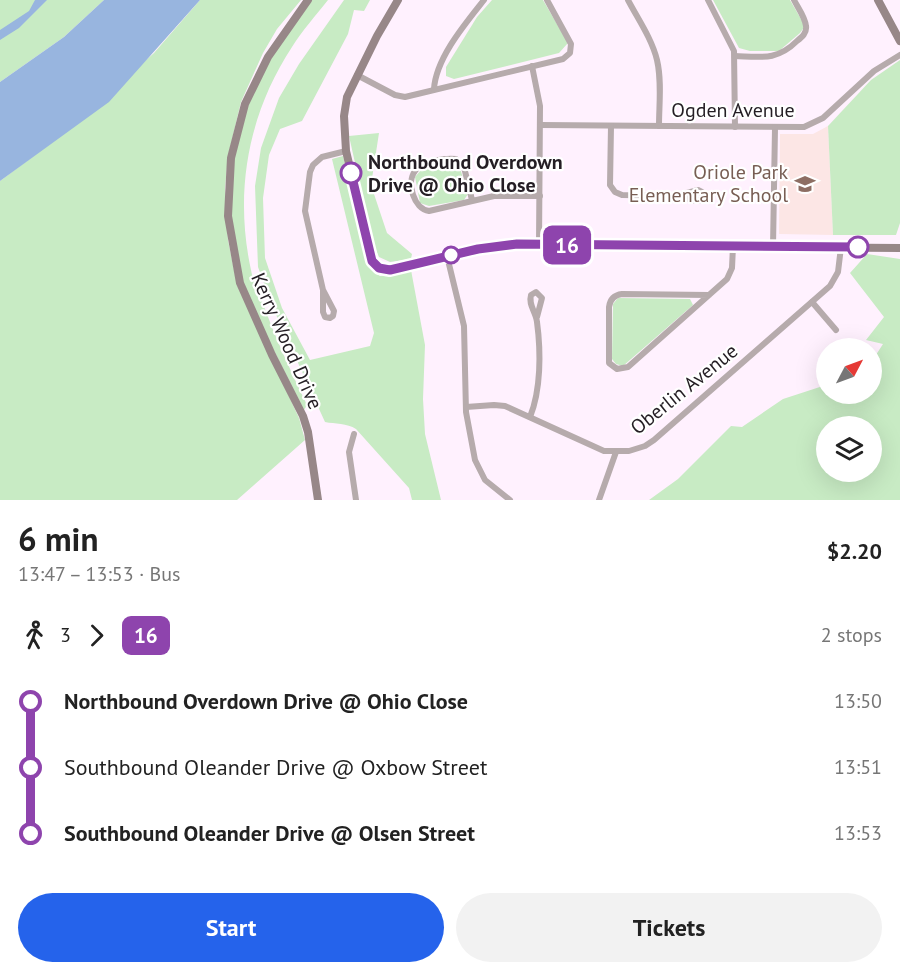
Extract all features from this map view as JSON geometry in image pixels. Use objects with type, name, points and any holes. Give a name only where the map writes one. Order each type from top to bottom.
[{"type":"street","name":"Kerry Wood Drive","points":[[308,0],[268,57],[245,104],[231,158],[228,216],[240,283],[272,355],[303,416],[308,432],[318,500]]},
{"type":"street","points":[[398,0],[357,75],[347,97],[344,116],[346,151],[372,261],[379,268],[396,269],[491,247],[539,245],[900,248]]},
{"type":"street","points":[[434,89],[436,76],[454,40],[484,0]]},
{"type":"street","points":[[357,75],[400,97],[565,58],[571,50],[571,44],[547,0]]},
{"type":"street","points":[[628,0],[657,59],[659,126]]},
{"type":"street","points":[[708,0],[731,42],[735,56],[735,127]]},
{"type":"street","points":[[735,56],[774,56],[790,49],[807,29],[794,0]]},
{"type":"street","points":[[878,0],[900,41]]},
{"type":"street","name":"Ogden Avenue","points":[[540,125],[804,127],[830,113],[874,71],[900,55]]},
{"type":"street","points":[[532,66],[539,96],[539,245]]},
{"type":"street","points":[[611,126],[610,185],[613,190],[622,195],[676,196]]},
{"type":"street","points":[[773,247],[775,128]]},
{"type":"street","points":[[324,290],[305,215],[309,177],[311,168],[318,159],[346,151]]},
{"type":"street","points":[[472,201],[464,167],[456,159],[450,158],[423,165],[413,173],[412,187],[417,205],[423,210],[429,211],[499,195],[540,196]]},
{"type":"street","points":[[709,295],[622,294],[615,296],[610,301],[609,307],[608,360],[611,366],[617,369],[628,367],[709,295],[730,275],[733,265],[733,246]]},
{"type":"street","name":"Oberlin Avenue","points":[[466,406],[508,407],[596,448],[616,452],[639,448],[654,440],[832,283],[838,272],[841,247]]},
{"type":"street","points":[[447,256],[465,334],[466,406],[472,449],[479,472],[489,485],[510,500]]},
{"type":"street","points":[[812,302],[836,330]]},
{"type":"street","points":[[530,417],[538,390],[537,317]]},
{"type":"street","points":[[354,434],[349,452],[356,500]]},
{"type":"street","points":[[599,500],[616,452]]},
{"type":"shaded area","name":"Oriole Park Elementary School","points":[[828,126],[833,235],[779,234],[780,134],[813,134]]},
{"type":"green space","points":[[0,0],[104,0],[64,37],[0,82]]},
{"type":"green space","points":[[200,0],[301,0],[277,29],[263,53],[241,102],[228,156],[225,188],[228,240],[237,285],[299,418],[305,440],[237,500],[0,500],[0,181],[63,134],[154,53]]},
{"type":"green space","points":[[308,0],[328,0],[292,47],[265,99],[255,126],[249,154],[244,212],[246,241],[253,279],[278,343],[307,405],[304,410],[240,283],[228,216],[231,158],[245,104],[268,57]]},
{"type":"green space","points":[[344,0],[370,0],[364,11],[354,10],[348,34],[302,121],[280,129],[269,155],[263,198],[265,258],[282,308],[310,360],[370,346],[374,333],[332,159],[343,156],[370,268],[380,276],[411,270],[425,345],[423,399],[425,434],[441,500],[412,500],[409,488],[356,429],[325,422],[273,308],[258,267],[255,186],[261,148],[279,98],[299,64]]},
{"type":"green space","points":[[492,0],[543,0],[568,43],[559,53],[454,79],[446,76],[446,67],[477,17]]},
{"type":"green space","points":[[713,0],[790,0],[805,26],[779,51],[750,51],[739,48]]},
{"type":"green space","points":[[900,60],[900,223],[896,235],[833,235],[828,126],[871,80]]},
{"type":"green space","points":[[379,133],[371,185],[387,233],[412,254],[411,259],[390,262],[379,257],[373,243],[349,136]]},
{"type":"green space","points":[[453,162],[459,165],[468,194],[464,200],[429,206],[420,203],[415,177],[421,170]]},
{"type":"green space","points":[[867,254],[900,259],[900,500],[649,500],[678,479],[731,426],[742,427],[783,399],[816,388],[816,404],[882,404],[882,338],[868,338],[884,317],[850,273]]},
{"type":"green space","points":[[618,298],[690,299],[693,305],[623,366],[616,364],[612,359],[613,304]]},
{"type":"water","points":[[35,0],[47,0],[19,28],[0,40],[0,30],[29,11]]},
{"type":"water","points":[[104,0],[200,0],[109,102],[0,181],[0,82],[64,37]]},
{"type":"bus line","name":"16","points":[[351,173],[372,261],[379,268],[390,270],[478,249],[517,244],[858,247]]},
{"type":"place","name":"Northbound Overdown Drive @ Ohio Close","points":[[351,173]]},
{"type":"place","name":"Oriole Park Elementary School","points":[[805,184]]}]
